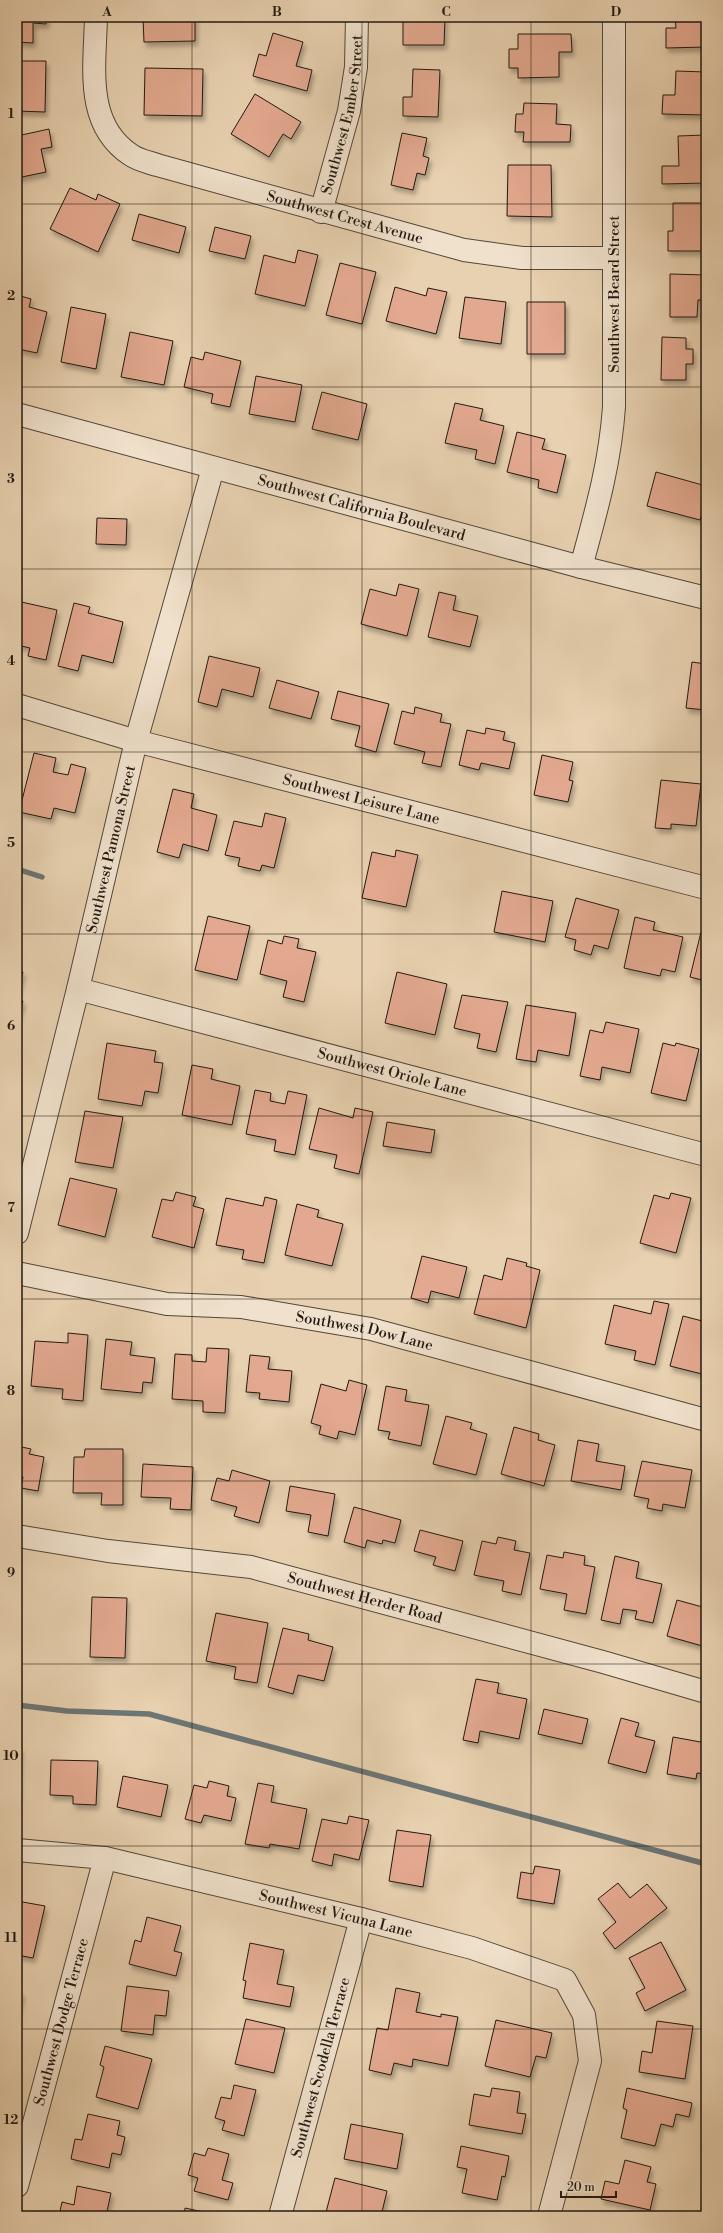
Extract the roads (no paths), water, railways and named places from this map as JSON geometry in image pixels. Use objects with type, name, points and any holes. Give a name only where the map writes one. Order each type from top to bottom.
[{"type":"street","name":"Southwest Crest Avenue","points":[[96,17],[95,85],[99,116],[107,132],[117,144],[132,156],[157,166],[432,243],[487,255],[522,258],[614,258]]},
{"type":"street","name":"Southwest Ember Street","points":[[322,212],[349,111],[356,67],[357,17]]},
{"type":"street","name":"Southwest Beard Street","points":[[581,567],[607,468],[612,442],[614,407],[614,17]]},
{"type":"street","name":"Southwest California Boulevard","points":[[17,414],[581,567],[706,598]]},
{"type":"street","name":"Southwest Pamona Street","points":[[17,1233],[78,989],[136,741],[213,468]]},
{"type":"street","name":"Southwest Leisure Lane","points":[[17,705],[136,741],[706,888]]},
{"type":"street","name":"Southwest Oriole Lane","points":[[78,989],[706,1155]]},
{"type":"street","name":"Southwest Dow Lane","points":[[17,1273],[167,1304],[241,1307],[371,1329],[706,1420]]},
{"type":"street","name":"Southwest Herder Road","points":[[17,1536],[108,1551],[251,1567],[603,1662],[706,1692]]},
{"type":"street","name":"Southwest Vicuna Lane","points":[[17,1850],[105,1858],[361,1919],[472,1948],[565,1980],[584,2014],[590,2061],[549,2216]]},
{"type":"street","name":"Southwest Dodge Terrace","points":[[17,2186],[105,1858]]},
{"type":"street","name":"Southwest Scodella Terrace","points":[[280,2216],[361,1919]]},
{"type":"waterway","points":[[17,869],[42,877]]},
{"type":"waterway","points":[[17,1705],[67,1711],[149,1714],[706,1864]]}]
